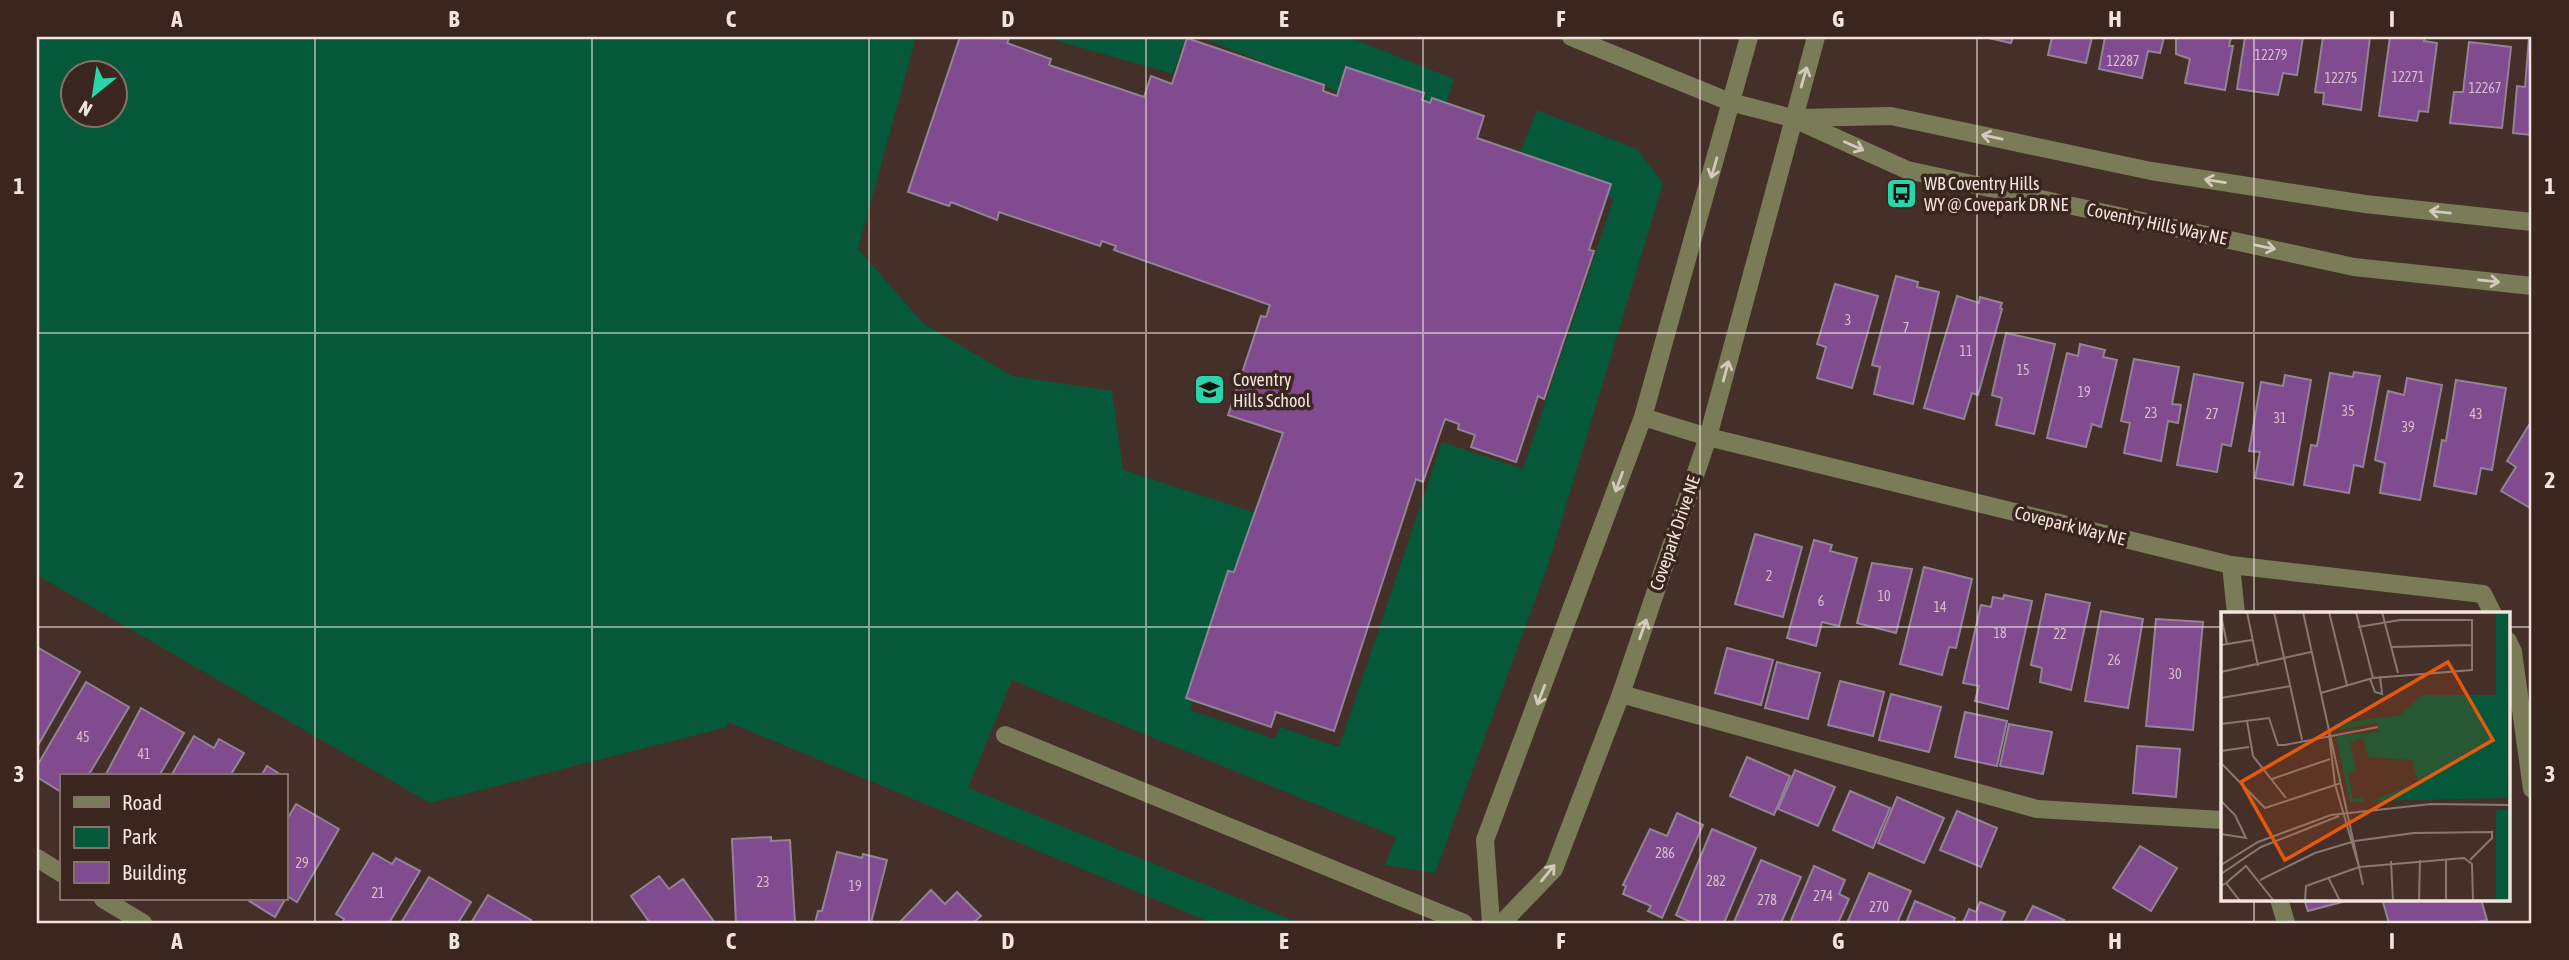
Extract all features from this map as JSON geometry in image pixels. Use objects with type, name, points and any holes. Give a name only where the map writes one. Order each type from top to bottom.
[{"type":"street","name":"Coventry Hills Way NE","points":[[1571,37],[1730,102],[1792,118],[1907,170],[2354,267],[2532,286]]},
{"type":"street","points":[[1491,923],[1485,840],[1643,418],[1749,37]]},
{"type":"street","name":"Covepark Drive NE","points":[[1502,923],[1554,869],[1621,694],[1708,437],[1816,37]]},
{"type":"street","name":"Coventry Hills Way NE","points":[[1792,118],[1891,116],[2151,171],[2365,204],[2532,222]]},
{"type":"street","name":"Covepark Way NE","points":[[1643,418],[1708,437],[2231,565],[2483,594],[2492,612]]},
{"type":"street","points":[[2231,565],[2236,612]]},
{"type":"street","points":[[2510,645],[2514,652],[2532,789]]},
{"type":"street","points":[[1621,694],[2037,809],[2221,820]]},
{"type":"street","points":[[1005,735],[1464,923]]},
{"type":"street","points":[[37,858],[60,872]]},
{"type":"street","points":[[105,900],[143,923]]},
{"type":"street","points":[[2279,900],[2286,923]]},
{"type":"green space","points":[[37,37],[916,37],[858,249],[923,323],[1012,376],[1112,391],[1123,470],[1256,513],[1190,710],[1275,739],[1280,727],[1339,747],[1442,442],[1523,469],[1614,198],[1516,163],[1537,110],[1637,149],[1663,183],[1548,565],[1435,873],[1385,865],[1396,837],[1012,680],[968,788],[1299,923],[1212,923],[728,722],[727,727],[430,803],[37,575]]},
{"type":"green space","points":[[1044,37],[1186,37],[1173,74]]},
{"type":"green space","points":[[1200,37],[1348,37],[1454,79],[1444,109],[1339,92]]},
{"type":"building","points":[[960,37],[1009,39],[1007,43],[1051,59],[1049,65],[1144,97],[1151,76],[1172,84],[1187,38],[1324,85],[1323,91],[1337,96],[1346,67],[1424,93],[1422,100],[1430,103],[1432,98],[1484,116],[1477,138],[1611,184],[1589,250],[1594,251],[1544,399],[1538,396],[1516,462],[1471,447],[1475,435],[1458,429],[1459,424],[1445,419],[1423,482],[1416,479],[1334,731],[1276,712],[1271,727],[1186,698],[1228,571],[1234,572],[1283,433],[1228,415],[1261,316],[1266,317],[1270,305],[1114,250],[1116,246],[1102,241],[1100,246],[999,212],[997,220],[951,202],[949,206],[908,192]]},
{"type":"building","points":[[1984,37],[2013,37],[2011,43]]},
{"type":"building","points":[[2052,37],[2092,37],[2086,63],[2048,55]]},
{"type":"building","points":[[2105,37],[2164,37],[2160,53],[2148,51],[2142,78],[2099,69]]},
{"type":"building","points":[[2176,37],[2231,37],[2229,46],[2233,46],[2225,90],[2185,83],[2190,59],[2176,54]]},
{"type":"building","points":[[2245,37],[2303,37],[2297,75],[2283,73],[2278,95],[2237,89]]},
{"type":"building","points":[[2323,37],[2370,37],[2361,110],[2323,104],[2324,93],[2315,92]]},
{"type":"building","points":[[2390,37],[2425,37],[2424,41],[2437,43],[2428,112],[2419,111],[2417,121],[2379,116]]},
{"type":"building","points":[[2529,37],[2532,37],[2532,135],[2513,133],[2517,86],[2525,87]]},
{"type":"building","points":[[2469,42],[2511,47],[2502,128],[2450,123],[2454,92],[2463,92]]},
{"type":"building","points":[[1896,276],[1918,282],[1917,287],[1939,292],[1913,404],[1874,394],[1880,367],[1872,365]]},
{"type":"building","points":[[1835,284],[1878,296],[1852,388],[1817,378],[1826,347],[1817,344]]},
{"type":"building","points":[[1957,296],[1979,303],[1980,297],[2002,303],[1978,395],[1972,393],[1964,419],[1924,408]]},
{"type":"building","points":[[2006,333],[2055,344],[2034,434],[1996,425],[2002,398],[1992,395]]},
{"type":"building","points":[[2080,344],[2105,350],[2103,357],[2117,360],[2101,427],[2092,424],[2086,447],[2047,438],[2067,353],[2078,356]]},
{"type":"building","points":[[2134,359],[2179,367],[2172,404],[2181,405],[2178,423],[2168,421],[2161,461],[2124,453],[2130,423],[2121,421]]},
{"type":"building","points":[[2354,372],[2380,376],[2363,467],[2354,465],[2349,493],[2304,485],[2311,445],[2317,446],[2330,373],[2353,377]]},
{"type":"building","points":[[2194,374],[2243,383],[2231,446],[2222,444],[2217,472],[2177,465]]},
{"type":"building","points":[[2285,375],[2311,380],[2293,485],[2255,478],[2260,452],[2249,451],[2261,382],[2283,386]]},
{"type":"building","points":[[2407,378],[2442,385],[2420,500],[2380,493],[2385,463],[2375,460],[2388,391],[2404,395]]},
{"type":"building","points":[[2456,380],[2506,388],[2492,470],[2481,468],[2476,494],[2434,486],[2442,440],[2446,441]]},
{"type":"building","points":[[2532,420],[2532,509],[2501,491],[2516,467],[2507,461]]},
{"type":"building","points":[[1755,534],[1802,547],[1783,617],[1735,604]]},
{"type":"building","points":[[1814,540],[1832,545],[1830,551],[1857,558],[1839,626],[1822,622],[1816,646],[1787,638]]},
{"type":"building","points":[[1872,563],[1912,569],[1896,633],[1857,623]]},
{"type":"building","points":[[1924,567],[1972,579],[1956,648],[1949,647],[1942,675],[1900,664]]},
{"type":"building","points":[[2046,594],[2090,603],[2071,690],[2040,682],[2042,668],[2031,665]]},
{"type":"building","points":[[2004,595],[2032,601],[2008,709],[1975,701],[1979,686],[1963,683],[1981,605],[1991,607],[1993,597],[2003,599]]},
{"type":"building","points":[[2101,611],[2143,619],[2128,708],[2085,701]]},
{"type":"building","points":[[2156,619],[2203,622],[2193,730],[2146,726]]},
{"type":"building","points":[[37,647],[80,672],[37,747]]},
{"type":"building","points":[[1727,648],[1773,660],[1761,705],[1715,693]]},
{"type":"building","points":[[1777,662],[1820,673],[1808,719],[1765,708]]},
{"type":"building","points":[[1840,681],[1884,692],[1873,736],[1828,725]]},
{"type":"building","points":[[86,682],[129,707],[89,774],[60,774],[60,791],[37,777],[37,766]]},
{"type":"building","points":[[1891,694],[1941,707],[1929,752],[1879,740]]},
{"type":"building","points":[[141,708],[184,733],[160,774],[106,774]]},
{"type":"building","points":[[1965,712],[2007,721],[1997,766],[1955,757]]},
{"type":"building","points":[[2009,724],[2052,732],[2043,774],[2000,766]]},
{"type":"building","points":[[194,736],[214,748],[219,739],[244,753],[231,774],[172,774]]},
{"type":"building","points":[[2137,746],[2180,749],[2176,797],[2133,793]]},
{"type":"building","points":[[1747,757],[1790,776],[1774,815],[1730,796]]},
{"type":"building","points":[[267,766],[280,774],[262,774]]},
{"type":"building","points":[[1795,770],[1835,787],[1818,826],[1778,809]]},
{"type":"building","points":[[1850,791],[1890,808],[1873,848],[1833,830]]},
{"type":"building","points":[[1897,797],[1944,818],[1924,863],[1878,843]]},
{"type":"building","points":[[296,804],[339,829],[297,902],[287,896],[287,820]]},
{"type":"building","points":[[1957,811],[1997,828],[1981,867],[1940,850]]},
{"type":"building","points":[[1677,813],[1703,825],[1662,918],[1648,911],[1651,906],[1623,894],[1626,886],[1623,885],[1650,829],[1667,836]]},
{"type":"building","points":[[1712,829],[1756,848],[1724,923],[1692,923],[1676,915]]},
{"type":"building","points":[[771,837],[771,841],[790,840],[795,923],[736,923],[732,839]]},
{"type":"building","points":[[2140,846],[2177,868],[2151,911],[2113,888]]},
{"type":"building","points":[[837,852],[862,858],[863,854],[887,860],[871,923],[815,923],[818,911],[822,911]]},
{"type":"building","points":[[373,853],[392,864],[396,858],[420,871],[389,923],[342,923],[344,919],[336,914]]},
{"type":"building","points":[[1761,860],[1801,877],[1781,923],[1734,922]]},
{"type":"building","points":[[1814,866],[1845,880],[1839,894],[1849,899],[1838,923],[1790,923]]},
{"type":"building","points":[[1869,873],[1911,891],[1897,923],[1847,923]]},
{"type":"building","points":[[659,876],[669,889],[683,879],[715,923],[650,923],[631,896]]},
{"type":"building","points":[[429,877],[471,902],[458,923],[401,923]]},
{"type":"building","points":[[931,890],[945,904],[957,892],[981,916],[973,923],[899,923]]},
{"type":"building","points":[[488,895],[531,920],[530,923],[471,923]]},
{"type":"building","points":[[248,900],[285,900],[275,917]]},
{"type":"building","points":[[2304,900],[2350,900],[2308,911]]},
{"type":"building","points":[[2382,900],[2481,900],[2487,920],[2473,923],[2389,923]]},
{"type":"building","points":[[1915,901],[1955,918],[1953,923],[1906,923]]},
{"type":"building","points":[[1980,902],[2005,912],[2000,923],[1963,923],[1969,909],[1976,912]]},
{"type":"building","points":[[2033,906],[2064,920],[2062,923],[2024,923]]},
{"type":"place","name":"WB Coventry Hills WY @ Covepark DR NE","points":[[1901,194]]},
{"type":"place","name":"Coventry Hills School","points":[[1210,390]]}]
